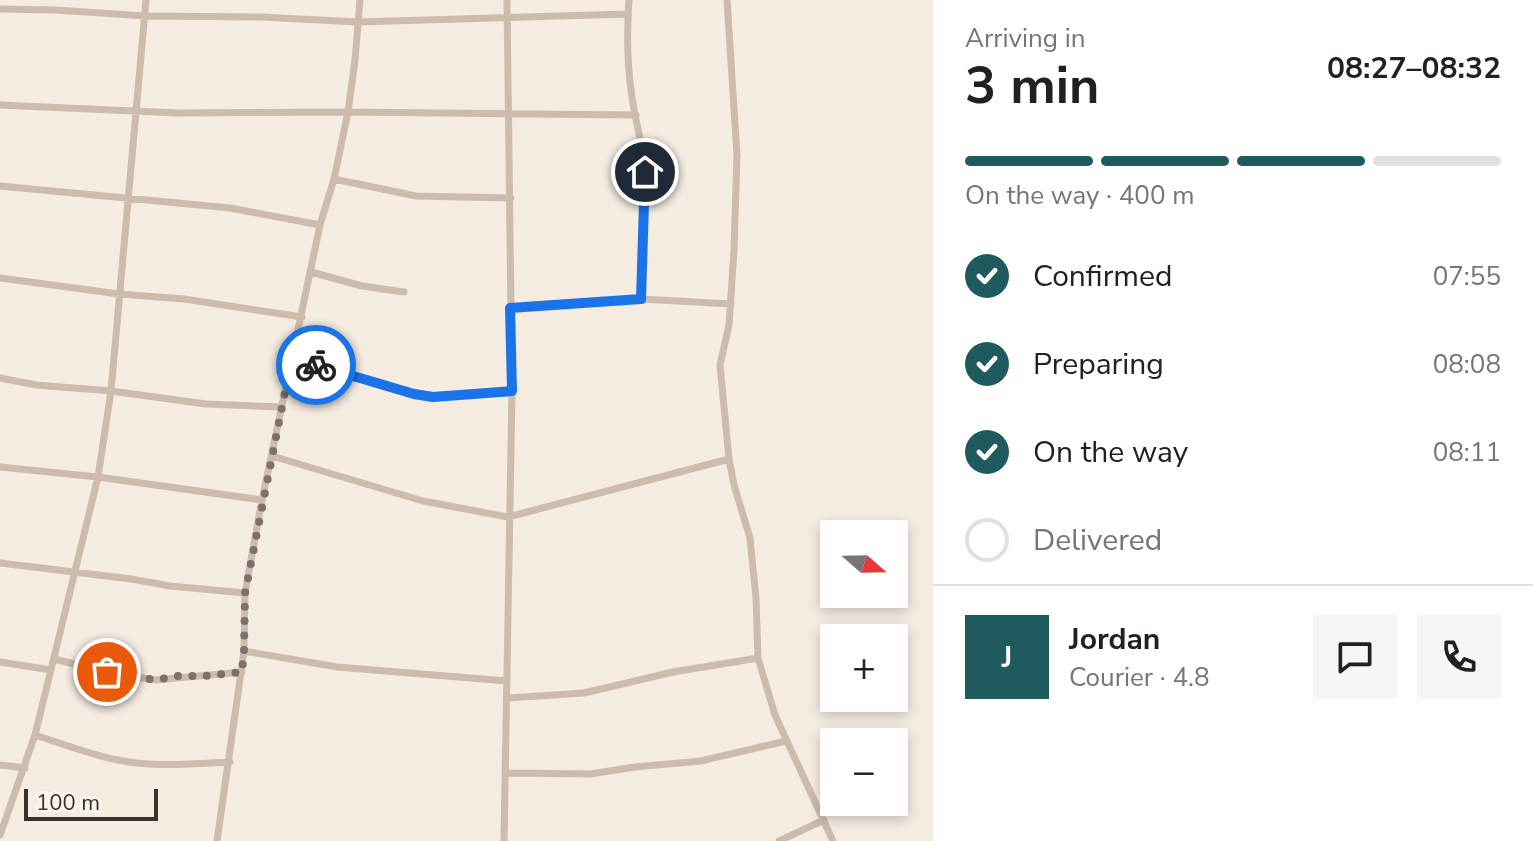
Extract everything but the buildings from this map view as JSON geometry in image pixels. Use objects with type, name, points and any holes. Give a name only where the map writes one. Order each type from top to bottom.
[{"type":"street","points":[[0,835],[35,735],[98,477],[111,391],[146,0]]},
{"type":"street","points":[[217,841],[242,672],[245,593],[320,225],[334,179],[348,112],[360,0]]},
{"type":"street","points":[[504,841],[512,391],[507,0]]},
{"type":"street","points":[[629,0],[631,91],[644,152],[645,172],[641,299]]},
{"type":"street","points":[[727,0],[737,155],[731,304],[720,365],[729,459],[750,538],[758,658],[775,715],[833,841]]},
{"type":"street","points":[[0,9],[358,22],[628,14]]},
{"type":"street","points":[[0,105],[178,113],[636,115]]},
{"type":"street","points":[[334,179],[416,196],[511,198]]},
{"type":"street","points":[[0,186],[230,208],[320,225]]},
{"type":"street","points":[[311,272],[362,286],[404,292]]},
{"type":"street","points":[[0,278],[119,294],[184,299],[302,317]]},
{"type":"street","points":[[510,308],[641,299],[731,304]]},
{"type":"street","points":[[292,357],[433,397],[512,391]]},
{"type":"street","points":[[0,378],[36,385],[206,404],[282,407]]},
{"type":"street","points":[[272,456],[423,501],[508,517],[729,459]]},
{"type":"street","points":[[0,467],[262,500]]},
{"type":"street","points":[[0,563],[245,593]]},
{"type":"street","points":[[244,651],[337,667],[507,681]]},
{"type":"street","points":[[507,698],[584,693],[673,672],[758,658]]},
{"type":"street","points":[[54,659],[155,680],[242,672]]},
{"type":"street","points":[[0,662],[51,670]]},
{"type":"street","points":[[35,735],[118,760],[150,764],[230,762]]},
{"type":"street","points":[[506,773],[590,774],[701,761],[786,741]]},
{"type":"street","points":[[0,765],[25,768]]},
{"type":"street","points":[[779,841],[824,820]]},
{"type":"way so far","points":[[107,672],[155,680],[242,672],[245,593],[292,357],[316,365]]},
{"type":"route","points":[[316,365],[396,390],[433,397],[512,391],[510,308],[641,299],[645,172]]}]
